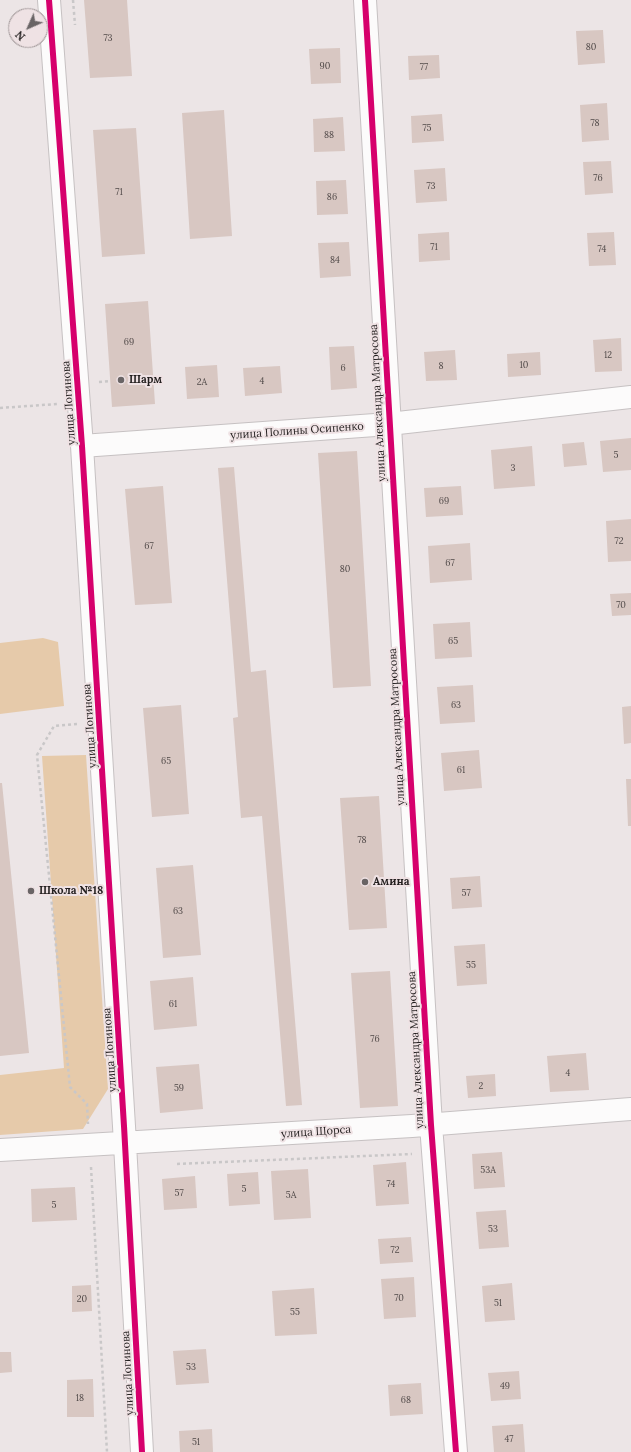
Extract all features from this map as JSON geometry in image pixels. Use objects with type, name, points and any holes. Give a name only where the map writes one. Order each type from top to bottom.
[{"type":"street","name":"улица Логинова","points":[[49,0],[82,446],[127,1166],[142,1452]]},
{"type":"street","name":"улица Александра Матросова","points":[[364,0],[431,1125],[456,1452]]},
{"type":"street","name":"улица Полины Осипенко","points":[[82,446],[389,424],[631,397]]},
{"type":"street","name":"улица Щорса","points":[[0,1150],[125,1142],[195,1140],[431,1125],[631,1109]]},
{"type":"path","points":[[97,382],[110,381]]},
{"type":"path","points":[[0,408],[79,403]]},
{"type":"path","points":[[99,723],[54,726],[37,755],[70,1087],[87,1104],[107,1452]]},
{"type":"path","points":[[384,881],[396,880]]},
{"type":"path","points":[[177,1164],[433,1153]]},
{"type":"path","points":[[91,1167],[127,1166]]},
{"type":"shaded area","points":[[43,638],[58,642],[64,706],[0,714],[0,643]]},
{"type":"shaded area","points":[[86,755],[108,1089],[83,1129],[0,1135],[0,1075],[64,1068],[42,756]]},
{"type":"building","points":[[84,0],[127,0],[132,76],[90,78]]},
{"type":"building","points":[[603,30],[605,63],[578,65],[576,31]]},
{"type":"building","points":[[340,48],[341,83],[311,84],[309,49]]},
{"type":"building","points":[[439,55],[440,78],[409,80],[408,56]]},
{"type":"building","points":[[607,103],[609,140],[582,142],[580,105]]},
{"type":"building","points":[[224,110],[232,236],[190,239],[182,113]]},
{"type":"building","points":[[442,114],[444,141],[412,143],[411,116]]},
{"type":"building","points":[[343,117],[345,151],[314,152],[313,119]]},
{"type":"building","points":[[136,128],[145,254],[102,257],[93,130]]},
{"type":"building","points":[[611,161],[613,193],[585,195],[583,162]]},
{"type":"building","points":[[445,168],[447,201],[416,203],[414,170]]},
{"type":"building","points":[[346,180],[348,214],[317,215],[316,181]]},
{"type":"building","points":[[449,232],[450,260],[419,262],[418,234]]},
{"type":"building","points":[[614,232],[616,265],[589,266],[587,233]]},
{"type":"building","points":[[349,242],[351,276],[320,278],[318,243]]},
{"type":"building","points":[[148,301],[155,404],[112,407],[105,304]]},
{"type":"building","points":[[621,338],[622,371],[595,372],[593,340]]},
{"type":"building","points":[[354,346],[357,388],[331,390],[329,347]]},
{"type":"building","points":[[455,350],[457,380],[426,381],[424,352]]},
{"type":"building","points":[[540,352],[541,375],[508,377],[507,354]]},
{"type":"building","points":[[217,365],[219,397],[187,399],[185,367]]},
{"type":"building","points":[[280,366],[282,393],[245,396],[243,368]]},
{"type":"building","points":[[631,438],[631,470],[603,472],[600,441]]},
{"type":"building","points":[[584,442],[587,465],[564,467],[562,444]]},
{"type":"building","points":[[532,446],[535,486],[494,489],[491,450]]},
{"type":"building","points":[[357,451],[371,686],[333,688],[318,453]]},
{"type":"building","points":[[234,467],[251,672],[266,670],[302,1105],[286,1106],[262,816],[241,818],[233,718],[238,717],[218,468]]},
{"type":"building","points":[[163,486],[172,603],[135,605],[125,489]]},
{"type":"building","points":[[461,486],[463,515],[426,517],[424,488]]},
{"type":"building","points":[[631,519],[631,561],[608,562],[606,521]]},
{"type":"building","points":[[470,543],[472,580],[430,583],[428,546]]},
{"type":"building","points":[[631,593],[631,615],[612,616],[610,594]]},
{"type":"building","points":[[470,622],[472,657],[435,659],[433,624]]},
{"type":"building","points":[[473,685],[475,722],[440,724],[437,687]]},
{"type":"building","points":[[181,705],[189,814],[152,817],[143,708]]},
{"type":"building","points":[[631,706],[631,743],[624,744],[622,707]]},
{"type":"building","points":[[479,750],[482,788],[444,791],[441,753]]},
{"type":"building","points":[[626,779],[631,779],[631,826],[628,826]]},
{"type":"building","points":[[0,783],[2,783],[29,1053],[0,1056]]},
{"type":"building","points":[[379,796],[387,928],[349,930],[340,798]]},
{"type":"building","points":[[193,865],[201,955],[163,958],[156,868]]},
{"type":"building","points":[[480,876],[482,907],[452,909],[450,878]]},
{"type":"building","points":[[485,944],[487,984],[457,986],[454,946]]},
{"type":"building","points":[[390,971],[398,1106],[360,1108],[351,973]]},
{"type":"building","points":[[193,977],[197,1026],[154,1030],[150,981]]},
{"type":"building","points":[[586,1053],[589,1090],[550,1092],[547,1056]]},
{"type":"building","points":[[199,1064],[203,1109],[160,1113],[156,1067]]},
{"type":"building","points":[[495,1074],[496,1096],[468,1098],[466,1076]]},
{"type":"building","points":[[502,1152],[505,1187],[474,1189],[472,1154]]},
{"type":"building","points":[[406,1162],[409,1204],[376,1206],[373,1165]]},
{"type":"building","points":[[308,1169],[311,1218],[274,1220],[271,1171]]},
{"type":"building","points":[[258,1172],[260,1204],[229,1206],[227,1174]]},
{"type":"building","points":[[195,1176],[197,1208],[164,1210],[162,1179]]},
{"type":"building","points":[[75,1187],[77,1220],[32,1222],[31,1189]]},
{"type":"building","points":[[506,1210],[509,1247],[479,1249],[476,1212]]},
{"type":"building","points":[[411,1237],[413,1262],[380,1264],[378,1239]]},
{"type":"building","points":[[414,1277],[416,1317],[384,1319],[381,1279]]},
{"type":"building","points":[[512,1283],[515,1320],[485,1322],[482,1286]]},
{"type":"building","points":[[91,1285],[92,1311],[72,1312],[72,1286]]},
{"type":"building","points":[[314,1288],[317,1334],[275,1336],[272,1291]]},
{"type":"building","points":[[206,1349],[209,1383],[176,1385],[173,1351]]},
{"type":"building","points":[[0,1352],[11,1352],[12,1372],[0,1373]]},
{"type":"building","points":[[519,1371],[521,1399],[491,1401],[488,1373]]},
{"type":"building","points":[[93,1379],[94,1417],[67,1417],[67,1380]]},
{"type":"building","points":[[421,1383],[423,1414],[390,1416],[388,1385]]},
{"type":"building","points":[[523,1424],[525,1452],[494,1452],[492,1426]]},
{"type":"building","points":[[212,1429],[213,1452],[180,1452],[179,1431]]},
{"type":"cycle path","points":[[49,0],[82,446],[124,1126],[142,1452]]},
{"type":"cycle path","points":[[365,0],[431,1125],[456,1452]]},
{"type":"place","name":"Шарм","points":[[121,380]]},
{"type":"place","name":"Амина","points":[[365,882]]},
{"type":"place","name":"Школа №18","points":[[31,891]]}]
